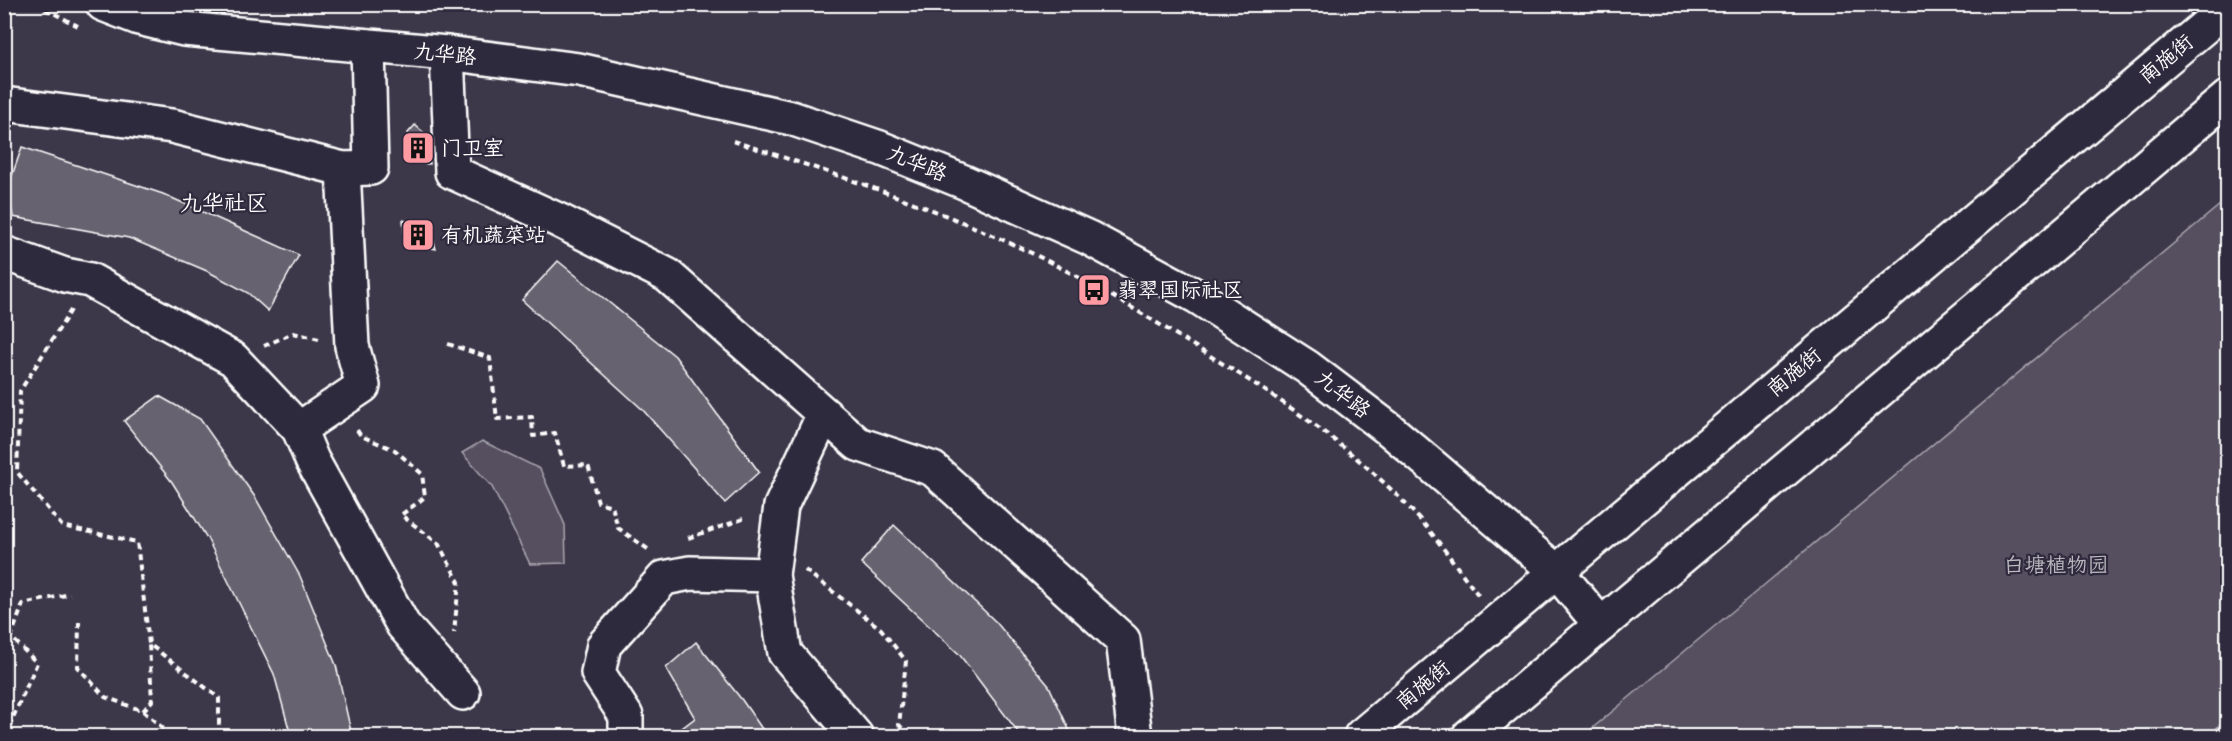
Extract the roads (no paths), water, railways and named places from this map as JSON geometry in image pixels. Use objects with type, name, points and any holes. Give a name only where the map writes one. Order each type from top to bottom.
[{"type":"street","name":"南施街","points":[[1361,736],[2228,7]]},
{"type":"street","name":"九华路","points":[[95,17],[139,18],[184,30],[447,53],[579,70],[791,117],[880,148],[964,182],[1089,238],[1198,297],[1307,367],[1390,430],[1557,572],[1601,625]]},
{"type":"street","points":[[4,104],[172,126],[343,169],[371,168],[368,46]]},
{"type":"street","points":[[447,53],[452,172],[558,220],[668,275],[858,444],[933,469],[1123,640],[1136,736]]},
{"type":"street","points":[[1469,736],[2228,97]]},
{"type":"street","points":[[299,429],[363,386],[352,346],[343,169]]},
{"type":"street","points":[[4,253],[65,275],[90,280],[233,359],[299,429],[312,460],[403,625],[463,693]]},
{"type":"street","points":[[824,414],[781,506],[774,562],[785,653],[856,736]]},
{"type":"street","points":[[626,736],[626,716],[598,674],[604,645],[664,578],[774,562]]},
{"type":"waterway","points":[[2215,736],[2228,720]]},
{"type":"place","name":"门卫室","points":[[418,148]]},
{"type":"place","name":"有机蔬菜站","points":[[418,235]]},
{"type":"place","name":"翡翠国际社区","points":[[1094,290]]},
{"type":"district","name":"九华社区","points":[[224,202]]},
{"type":"park label","name":"白塘植物园","points":[[2056,565]]}]
